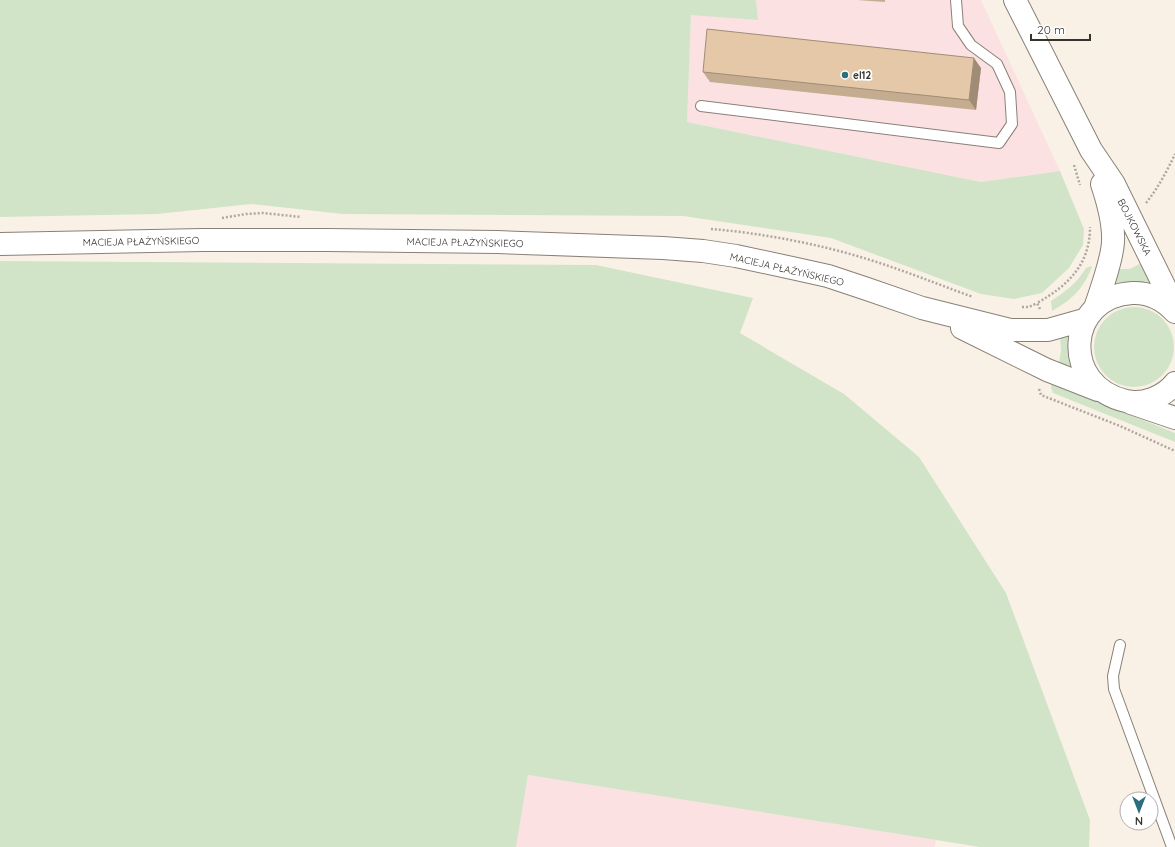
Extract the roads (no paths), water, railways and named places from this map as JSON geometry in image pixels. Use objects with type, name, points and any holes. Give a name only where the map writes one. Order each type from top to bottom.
[{"type":"street","name":"BOJKOWSKA","points":[[1015,0],[1082,155],[1109,206],[1113,243],[1104,283],[1091,314],[1080,333],[1078,349],[1082,365],[1089,379],[1100,391]]},
{"type":"street","name":"BOJKOWSKA","points":[[1082,155],[1114,184],[1175,308]]},
{"type":"street","name":"MACIEJA PŁAŻYŃSKIEGO","points":[[0,244],[202,240],[327,240],[513,243],[663,248],[736,256],[828,276],[922,308],[1010,330],[1048,330],[1091,314],[1108,299],[1123,294],[1139,293],[1154,296],[1168,305],[1175,312]]},
{"type":"street","name":"MACIEJA PŁAŻYŃSKIEGO","points":[[922,308],[1046,370],[1100,391],[1114,399],[1130,402]]},
{"type":"street","points":[[1130,402],[1145,401],[1160,396],[1175,383]]},
{"type":"street","points":[[1130,402],[1175,418]]},
{"type":"lane","points":[[701,106],[999,143],[1012,124],[1010,92],[997,64],[972,45],[958,26],[956,0]]},
{"type":"lane","points":[[1120,645],[1113,676],[1114,689],[1172,847]]},
{"type":"place","name":"el12","points":[[845,75]]}]
